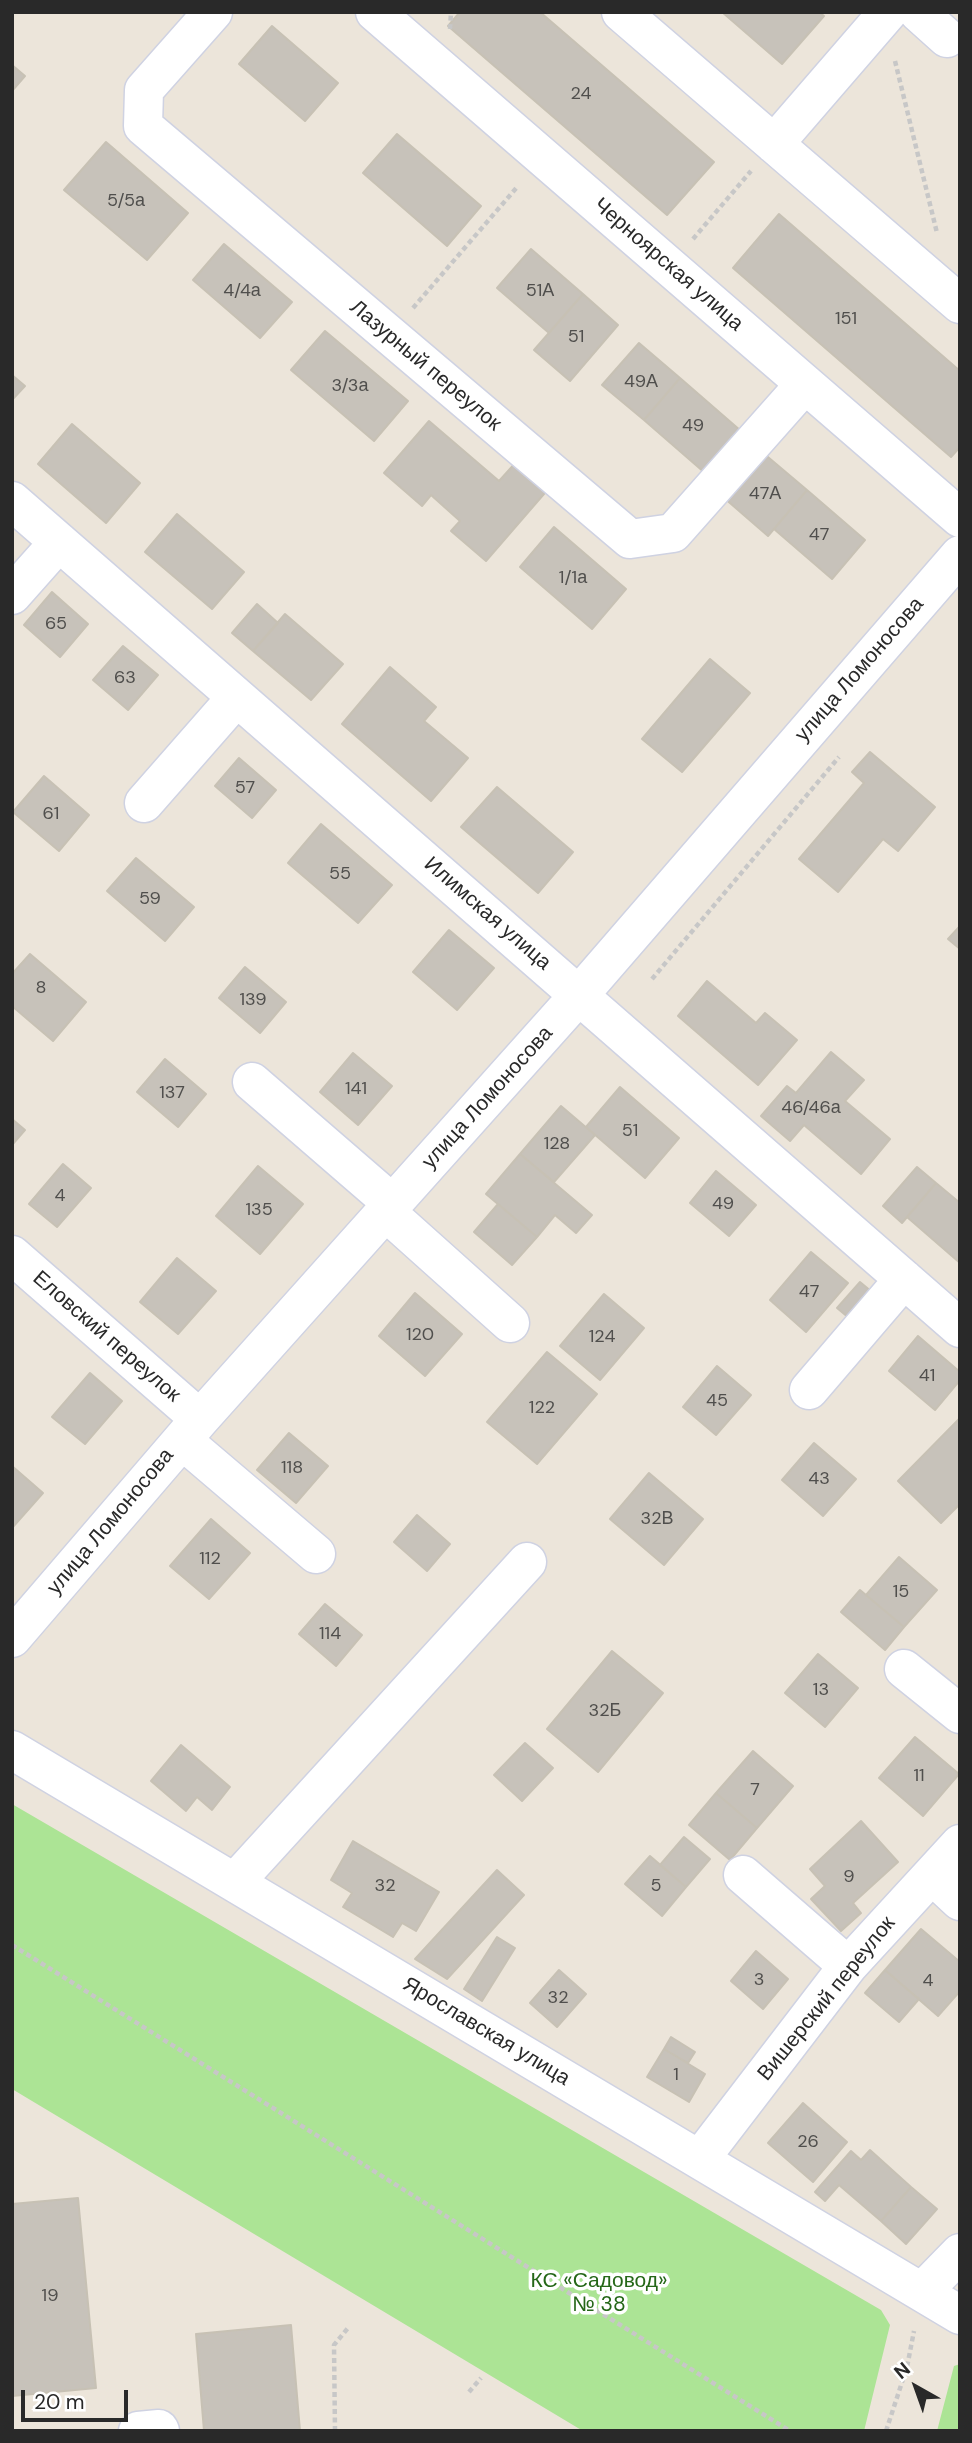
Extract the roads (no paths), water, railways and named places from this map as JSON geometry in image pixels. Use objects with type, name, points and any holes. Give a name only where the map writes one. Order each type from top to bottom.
[{"type":"street","name":"Лазурный переулок","points":[[213,12],[144,90],[143,126],[630,540],[673,533],[805,384]]},
{"type":"street","name":"Черноярская улица","points":[[375,12],[960,518]]},
{"type":"street","points":[[621,12],[957,298]]},
{"type":"street","points":[[774,144],[897,14],[947,38]]},
{"type":"street","name":"Илимская улица","points":[[12,501],[960,1328]]},
{"type":"street","points":[[12,595],[59,542]]},
{"type":"street","name":"улица Ломоносова","points":[[12,1638],[191,1429],[580,994],[960,555]]},
{"type":"street","points":[[144,803],[236,698]]},
{"type":"street","points":[[252,1082],[510,1323]]},
{"type":"street","name":"Еловский переулок","points":[[12,1255],[316,1554]]},
{"type":"street","points":[[809,1390],[904,1279]]},
{"type":"street","points":[[234,1882],[527,1562]]},
{"type":"street","points":[[904,1670],[960,1714]]},
{"type":"street","name":"Ярославская улица","points":[[12,1750],[960,2315]]},
{"type":"street","name":"Вишерский переулок","points":[[700,2160],[848,1966],[960,1844]]},
{"type":"street","points":[[743,1875],[848,1966]]},
{"type":"street","points":[[932,1875],[960,1900]]},
{"type":"street","points":[[922,2292],[960,2253]]},
{"type":"street","points":[[138,2431],[160,2431]]},
{"type":"park label","name":"КС «Садовод» № 38","points":[[599,2293]]}]
